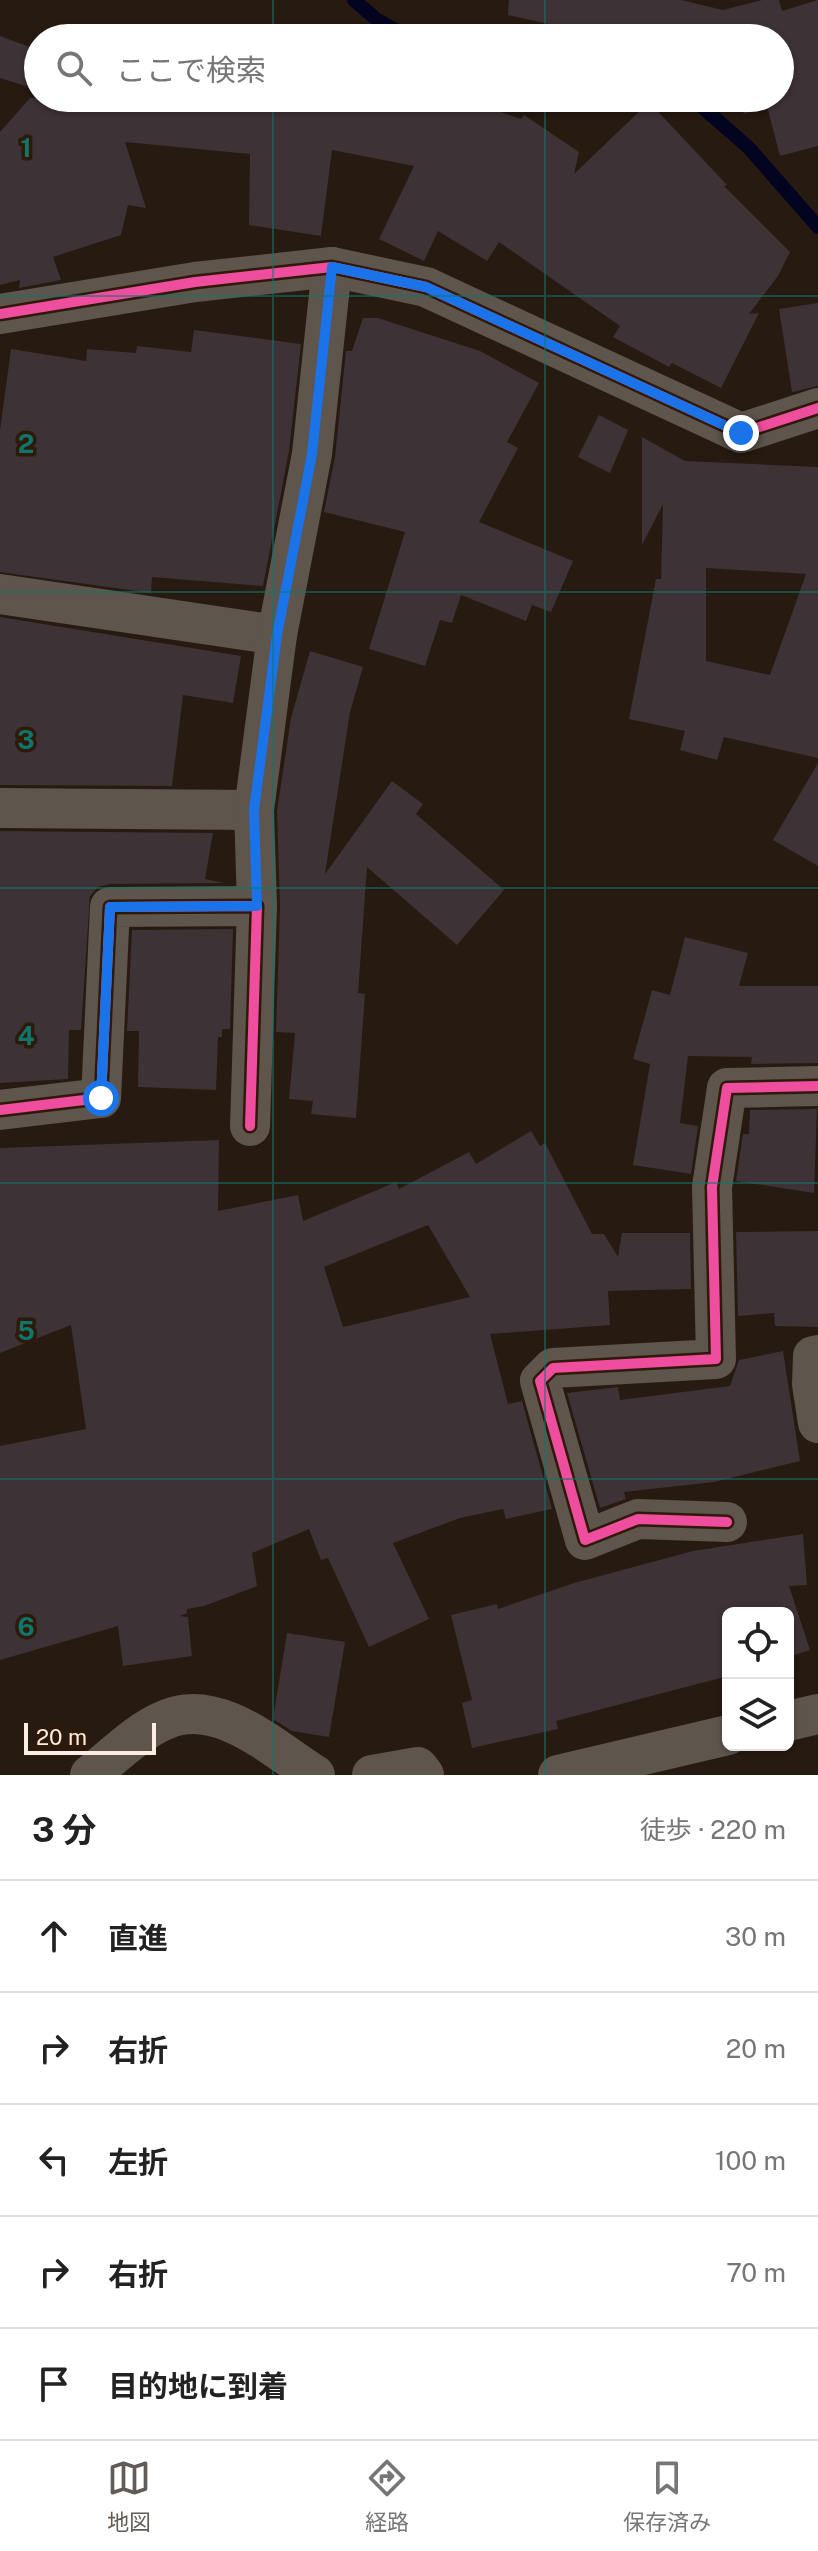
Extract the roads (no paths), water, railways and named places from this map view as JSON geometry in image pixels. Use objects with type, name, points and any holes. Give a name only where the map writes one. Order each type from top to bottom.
[{"type":"street","points":[[0,314],[195,282],[332,267],[426,287],[741,433],[818,408]]},
{"type":"street","points":[[250,1126],[257,906],[254,810],[277,635],[312,454],[332,267]]},
{"type":"street","points":[[0,594],[277,635]]},
{"type":"street","points":[[0,808],[254,810]]},
{"type":"street","points":[[0,1110],[101,1098],[110,907],[257,906]]},
{"type":"street","points":[[727,1522],[638,1519],[585,1540],[540,1381],[553,1368],[716,1359],[712,1187],[727,1088],[818,1086]]},
{"type":"street","points":[[818,1355],[813,1356],[812,1384],[818,1423]]},
{"type":"street","points":[[90,1775],[166,1719],[205,1714],[238,1726],[315,1775]]},
{"type":"street","points":[[794,1720],[818,1714]]},
{"type":"street","points":[[558,1775],[722,1736]]},
{"type":"street","points":[[372,1775],[418,1767],[424,1775]]},
{"type":"waterway","points":[[354,0],[385,24]]},
{"type":"waterway","points":[[708,112],[749,148],[818,227]]}]
